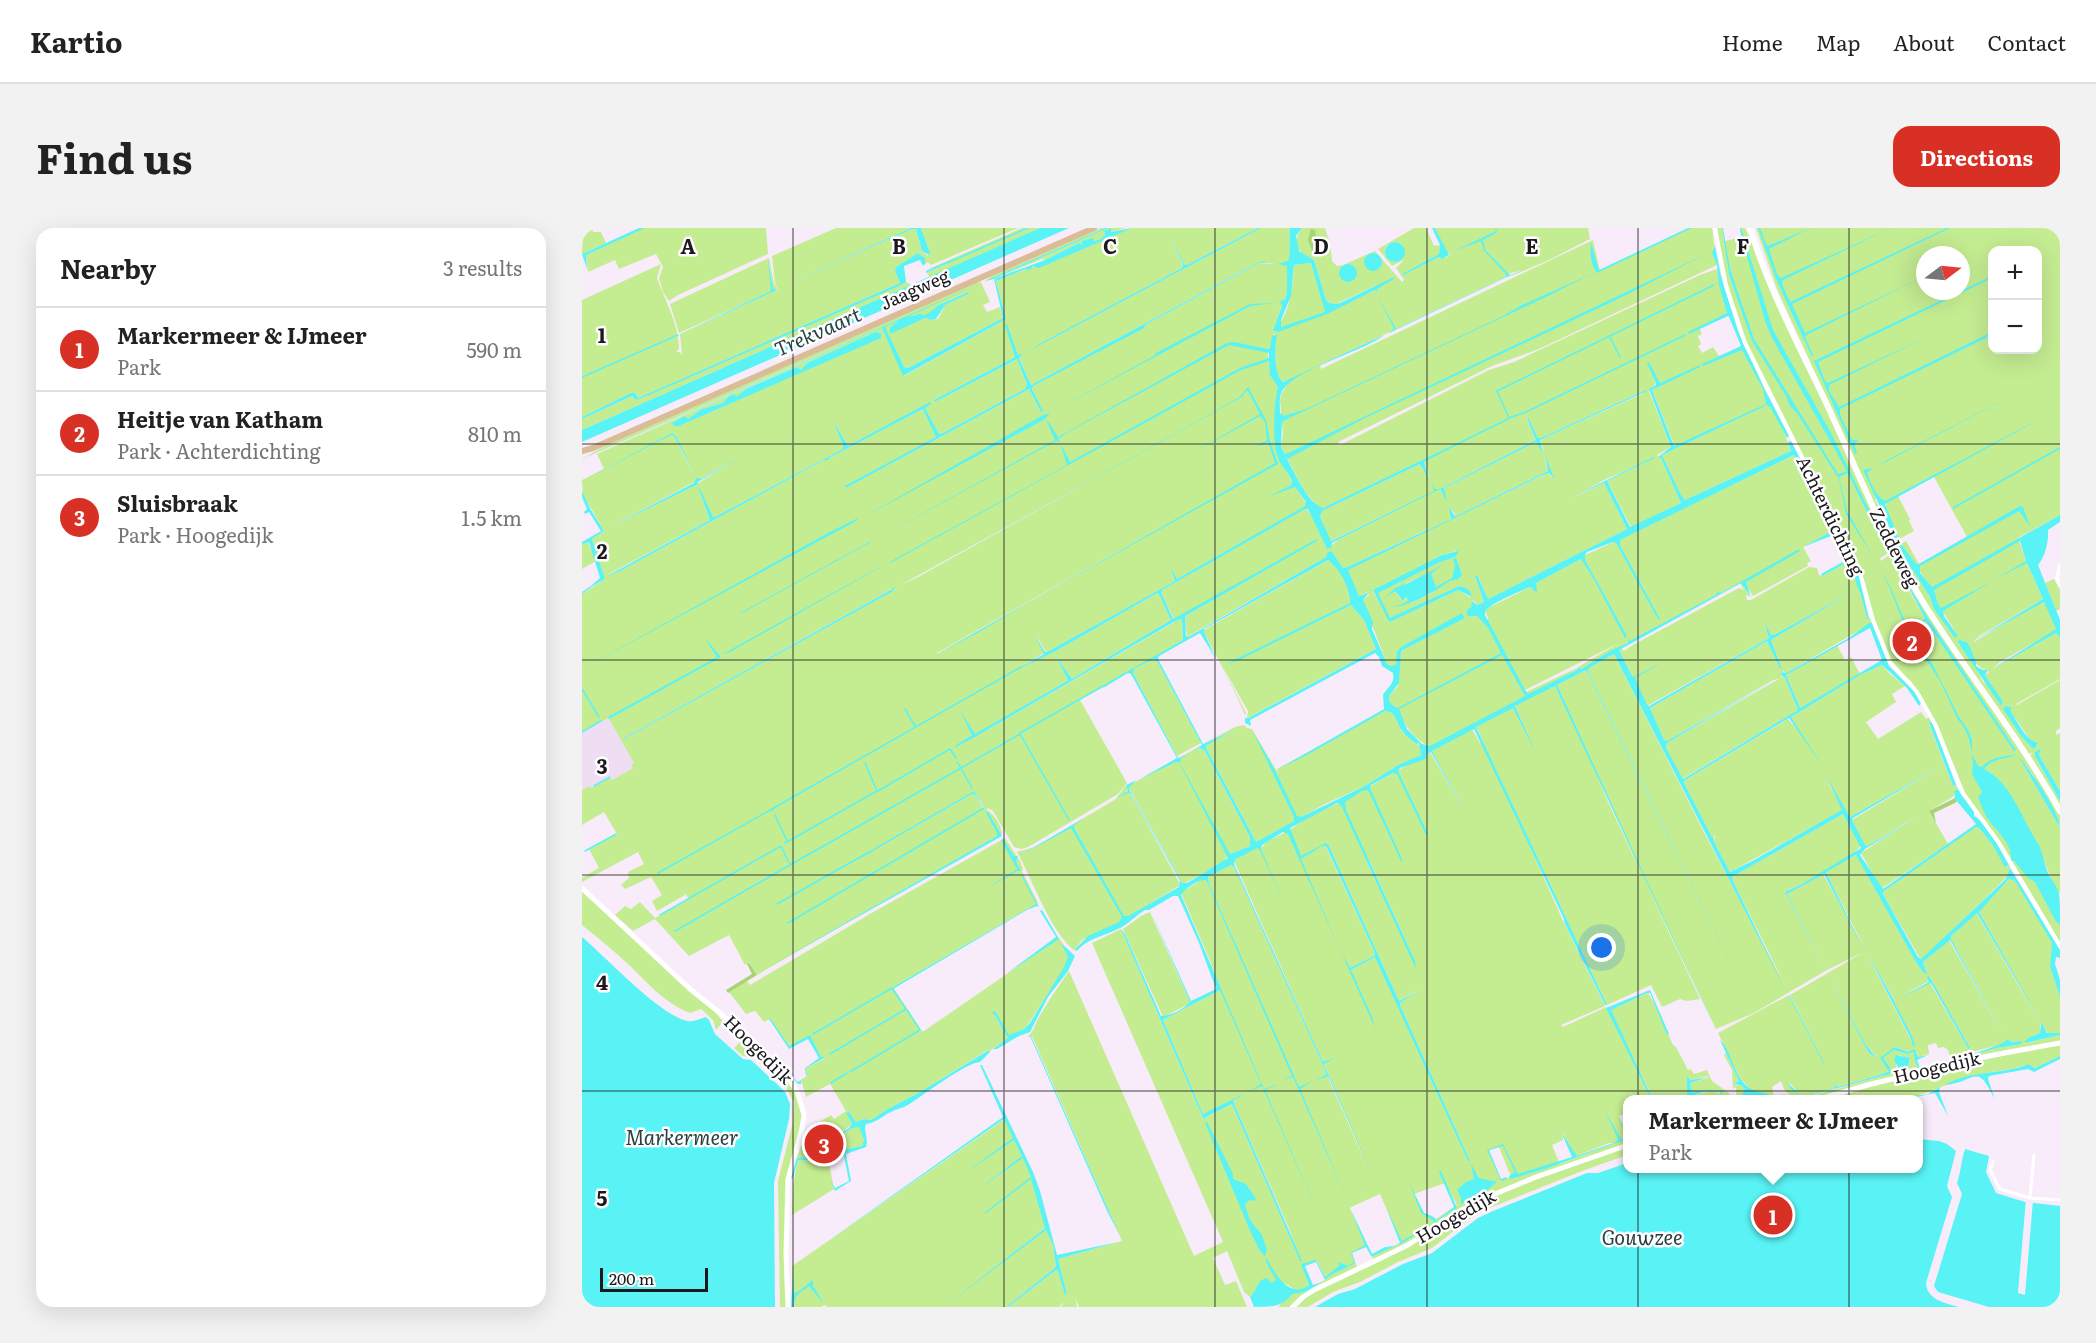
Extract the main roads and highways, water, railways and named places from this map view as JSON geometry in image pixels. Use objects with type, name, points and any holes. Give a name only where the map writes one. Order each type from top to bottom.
[{"type":"main road","name":"Jaagweg","points":[[582,453],[1094,228]]},
{"type":"main road","name":"Zeddeweg","points":[[1751,231],[1796,341],[1880,523],[1905,570],[1937,624],[2038,774],[2060,811]]},
{"type":"water","points":[[639,228],[645,228],[586,255],[587,269],[582,254]]},
{"type":"water","points":[[911,228],[921,228],[929,255],[922,251],[916,229],[912,229],[779,288]]},
{"type":"water","points":[[1030,228],[926,273],[926,271]]},
{"type":"water","name":"Trekvaart","points":[[1040,228],[1069,228],[582,442],[582,430]]},
{"type":"water","points":[[1108,228],[995,278],[1006,319],[903,376],[882,328],[582,460],[981,283],[905,318],[919,314],[926,315],[939,305],[968,292],[945,305],[936,319],[925,318],[890,334],[890,328],[898,321],[885,327],[904,367],[908,368],[1003,318],[994,279],[985,281]]},
{"type":"water","points":[[1111,228],[1111,232],[1132,228],[1039,268],[1033,266],[1030,270],[1026,269],[996,281],[996,278],[1045,260],[1079,243],[1082,245],[1082,241],[1093,238],[1094,241],[1101,239],[1105,235],[1104,231]]},
{"type":"water","points":[[1261,228],[1027,352],[1182,268],[1183,265],[1170,238],[1184,264],[1187,265]]},
{"type":"water","points":[[1290,228],[1302,228],[1296,236],[1299,251],[1314,260],[1326,300],[1331,303],[1340,303],[1394,277],[1394,279],[1377,289],[1378,292],[1375,290],[1327,314],[1278,332],[1273,330],[1282,306],[1278,303],[1285,299],[1287,292],[1287,266],[1278,264],[1288,261]],"holes":[[[1311,263],[1325,312],[1281,327],[1281,320],[1291,296],[1294,265]]]},
{"type":"water","points":[[1432,228],[1435,228],[1449,255],[1442,259],[1439,257],[1403,275],[1439,254],[1440,245]]},
{"type":"water","points":[[1495,228],[1497,229],[1496,233],[1483,240],[1485,250],[1510,275],[1526,268],[1387,334],[1394,329],[1378,296],[1396,329],[1506,277],[1506,274],[1484,251],[1481,241],[1454,251],[1496,231]]},
{"type":"water","points":[[1692,228],[1597,273],[1593,266],[1591,242],[1599,270]]},
{"type":"water","points":[[1722,228],[1730,269],[1754,339],[1838,474],[1847,471],[1772,338],[1765,321],[1740,228],[1773,330],[1831,433],[1890,552],[1887,553],[1848,473],[1839,477],[1847,511],[1873,556],[1846,514],[1839,479],[1797,413],[1790,406],[1752,341],[1729,275]]},
{"type":"water","points":[[1758,228],[1768,246],[1810,228],[1769,249],[1777,274],[1781,278],[1891,228],[1783,280],[1782,284],[1790,302],[1950,228],[1792,304],[1805,333],[1916,280],[1806,335],[1812,357],[1777,281]]},
{"type":"water","points":[[1395,242],[1402,245],[1405,252],[1402,259],[1395,262],[1388,259],[1385,252],[1388,245]]},
{"type":"water","points":[[1715,246],[1721,276],[1738,331],[1789,436],[1787,438],[1770,407],[1766,405],[1763,389],[1742,350],[1703,366],[1702,364],[1741,346],[1729,317],[1689,334],[1688,332],[1727,313],[1719,285],[1717,265],[1712,253]]},
{"type":"water","points":[[918,253],[925,258],[925,264],[923,266],[920,260],[904,266],[906,282],[901,285],[649,395],[636,400],[632,396],[582,419],[631,393],[635,393],[638,398],[900,283],[895,271],[896,267]]},
{"type":"water","points":[[1373,253],[1379,256],[1382,262],[1379,268],[1373,271],[1367,268],[1364,262],[1367,256]]},
{"type":"water","points":[[1708,253],[1620,298],[1363,419],[1287,459],[1307,494],[1323,508],[1449,449],[1424,462],[1429,479],[1420,464],[1322,511],[1320,517],[1331,541],[1434,491],[1432,483],[1435,489],[1440,489],[1339,539],[1327,549],[1308,509],[1305,509],[1161,592],[1173,619],[1317,539],[1185,616],[1186,636],[1188,637],[1326,557],[1328,552],[1332,551],[1345,568],[1451,519],[1449,505],[1456,516],[1548,471],[1545,455],[1554,478],[1549,473],[1543,475],[1348,570],[1359,596],[1369,593],[1363,600],[1373,622],[1372,629],[1387,664],[1391,666],[1396,665],[1397,651],[1401,647],[1462,613],[1465,618],[1401,651],[1399,683],[1389,696],[1391,704],[1398,708],[1501,653],[1488,628],[1477,616],[1468,616],[1466,611],[1471,607],[1472,601],[1477,605],[1484,602],[1475,576],[1477,575],[1488,599],[1627,529],[1604,483],[1572,497],[1654,457],[1607,481],[1630,527],[1681,503],[1661,458],[1658,457],[1671,447],[1649,389],[1656,383],[1647,363],[1649,362],[1660,383],[1700,365],[1652,390],[1674,446],[1765,406],[1662,455],[1685,500],[1791,451],[1788,442],[1791,441],[1832,526],[1828,528],[1814,493],[1794,455],[1620,540],[1620,545],[1660,619],[1616,543],[1613,542],[1587,552],[1585,560],[1627,636],[1625,638],[1581,559],[1536,583],[1537,593],[1530,587],[1501,600],[1485,611],[1485,615],[1525,690],[1528,694],[1577,670],[1578,667],[1581,669],[1628,643],[1629,639],[1630,641],[1716,595],[1717,592],[1721,593],[1799,549],[1800,551],[1746,582],[1751,597],[1741,583],[1619,650],[1634,677],[1666,660],[1635,678],[1649,706],[1769,638],[1764,622],[1771,635],[1774,635],[1854,591],[1771,640],[1782,669],[1767,641],[1650,708],[1664,740],[1667,741],[1780,677],[1667,743],[1666,748],[1683,779],[1798,710],[1785,678],[1781,675],[1782,672],[1786,673],[1849,638],[1869,623],[1872,623],[1889,666],[1914,691],[1921,703],[1919,706],[1907,688],[1882,665],[1860,675],[1791,717],[1823,767],[1789,718],[1685,780],[1684,783],[1714,837],[1713,840],[1730,872],[1842,810],[1826,776],[1850,817],[1941,766],[1853,818],[1867,846],[1918,817],[1865,849],[1860,855],[1883,889],[1976,824],[1955,799],[1954,791],[1958,789],[1974,811],[1974,816],[1989,831],[2009,865],[2005,867],[1992,844],[1976,827],[1884,891],[1883,894],[1921,959],[2006,879],[2010,868],[2060,950],[2060,958],[2056,957],[2055,964],[2060,980],[2060,997],[2050,967],[2052,943],[2015,881],[2009,879],[1979,912],[2039,1019],[1977,913],[1951,936],[2004,1037],[1950,940],[1923,962],[1927,973],[1925,974],[1917,964],[1856,855],[1826,872],[1864,950],[1824,874],[1787,894],[1825,969],[1785,892],[1861,848],[1843,814],[1732,877],[1787,993],[1614,654],[1589,668],[1588,672],[1754,1011],[1586,670],[1557,685],[1715,1029],[1555,686],[1515,706],[1536,753],[1513,708],[1476,727],[1607,1005],[1564,922],[1474,729],[1432,751],[1469,819],[1431,752],[1427,754],[1426,759],[1400,768],[1398,771],[1428,834],[1426,835],[1397,774],[1393,773],[1371,785],[1370,788],[1402,863],[1368,790],[1362,791],[1345,802],[1346,810],[1415,961],[1416,969],[1341,805],[1337,803],[1290,828],[1301,856],[1326,843],[1329,846],[1399,1001],[1419,991],[1401,1002],[1400,1005],[1470,1161],[1468,1161],[1375,957],[1351,970],[1375,1028],[1341,952],[1350,968],[1374,956],[1375,953],[1326,846],[1322,846],[1301,859],[1339,948],[1288,834],[1283,832],[1262,845],[1261,849],[1283,902],[1260,850],[1257,848],[1235,860],[1234,864],[1323,1062],[1335,1058],[1324,1064],[1379,1190],[1328,1076],[1315,1081],[1327,1074],[1234,867],[1231,865],[1208,877],[1209,884],[1299,1087],[1313,1081],[1300,1089],[1349,1204],[1293,1077],[1282,1081],[1292,1076],[1206,880],[1189,887],[1181,895],[1264,1089],[1280,1083],[1265,1090],[1320,1218],[1262,1086],[1248,1092],[1261,1084],[1220,990],[1163,1020],[1203,1114],[1246,1093],[1233,1101],[1302,1261],[1300,1261],[1232,1104],[1204,1120],[1121,929],[1161,1016],[1177,1012],[1190,1002],[1151,911],[1191,1001],[1216,989],[1178,896],[1173,896],[1145,910],[1122,927],[1092,940],[1077,951],[1075,949],[1088,936],[1119,922],[1122,917],[1071,828],[1019,856],[1084,818],[1073,826],[1124,916],[1128,916],[1179,887],[1180,881],[1131,794],[1116,798],[1128,791],[1126,785],[1137,780],[1129,789],[1182,883],[1187,883],[1228,858],[1179,762],[1140,779],[1177,758],[1131,674],[1128,673],[1103,688],[1107,683],[1183,640],[1182,620],[1172,623],[975,737],[955,746],[972,735],[959,709],[975,734],[1067,681],[1055,655],[1072,679],[1171,620],[1157,593],[1054,652],[1010,673],[1044,654],[1035,635],[1047,652],[1175,581],[1170,566],[1177,579],[1305,506],[1306,502],[1295,487],[1270,496],[1291,485],[1292,481],[1280,462],[1275,446],[1275,403],[1278,387],[1270,375],[1269,361],[1241,370],[888,563],[1067,465],[1061,446],[1070,462],[1240,368],[1269,358],[1269,353],[1229,345],[1070,431],[1058,439],[1060,442],[1056,441],[874,540],[1055,440],[1048,421],[1058,437],[1227,343],[1234,342],[1267,349],[1270,348],[1272,336],[1277,334],[1276,366],[1283,382],[1384,335],[1374,342],[1312,369],[1287,385],[1280,399],[1280,413],[1284,416],[1306,409],[1593,273],[1548,296],[1287,419],[1282,422],[1281,446],[1286,454]],"holes":[[[1328,560],[1344,579],[1350,603],[1224,665],[1239,660],[1351,605],[1364,620],[1376,649],[1245,718],[1245,723],[1251,726],[1250,720],[1375,653],[1382,666],[1393,673],[1392,683],[1383,695],[1384,709],[1278,769],[1385,711],[1394,715],[1406,736],[1417,744],[1419,743],[1421,755],[1400,764],[1363,787],[1301,817],[1297,816],[1275,770],[1252,730],[1294,817],[1294,821],[1256,842],[1206,748],[1207,745],[1233,731],[1203,744],[1158,659],[1159,656],[1200,633],[1216,659],[1204,629]],[[1870,628],[1882,660],[1800,708],[1786,675]],[[1502,655],[1525,696],[1430,746],[1422,744],[1407,729],[1399,709]],[[1153,659],[1157,661],[1202,745],[1193,751],[1200,748],[1205,751],[1250,837],[1250,846],[1230,854],[1180,763],[1181,758],[1190,754],[1178,758],[1133,673],[1134,669]]]},
{"type":"water","points":[[768,259],[773,288],[777,290],[680,334],[771,291]]},
{"type":"water","points":[[1259,262],[1275,262],[1259,263],[1145,325],[1144,328],[1033,386],[1032,389],[1043,411],[1041,412],[1029,389],[846,488],[845,486],[936,437],[923,409],[607,576],[710,520],[698,487],[715,517],[843,449],[833,421],[848,446],[930,402],[931,404],[925,408],[939,434],[1025,389],[1027,384],[1017,359],[935,402],[934,400],[1015,357],[1005,325],[1007,324],[1018,355],[1023,353],[1019,358],[1031,385]]},
{"type":"water","points":[[1348,264],[1354,267],[1357,273],[1354,279],[1348,282],[1342,279],[1339,273],[1342,267]]},
{"type":"water","points":[[1988,278],[1970,289],[1970,287]]},
{"type":"water","points":[[1942,300],[1946,300],[1818,362],[1825,381],[1828,383],[1927,337],[1829,385],[1829,391],[1839,407],[1988,334],[1986,338],[1840,409],[1840,415],[1852,440],[1859,440],[1854,444],[1857,453],[1855,454],[1814,361]]},
{"type":"water","points":[[1274,303],[1250,306],[1052,412],[1156,353],[1250,304]]},
{"type":"water","points":[[876,332],[881,334],[881,338],[679,426],[674,426],[672,423],[685,416],[688,419],[702,409],[723,403],[734,394],[736,397],[746,389],[797,367],[801,370],[807,363]]},
{"type":"water","points":[[2060,371],[1874,468],[1889,459]]},
{"type":"water","points":[[1248,387],[1266,420],[1278,464],[1041,595],[1275,463],[1268,442],[1193,482],[1267,440],[1265,422],[1260,416],[1187,456],[1260,414],[1248,391],[1242,397],[899,586],[1212,413],[1240,397]]},
{"type":"water","points":[[1647,391],[1540,440],[1543,453],[1536,442],[1444,488],[1447,502],[1440,489],[1536,440],[1527,419],[1538,438],[1541,438]]},
{"type":"water","points":[[2060,408],[1885,504],[1901,544],[1917,565],[2020,506],[2023,507],[2030,526],[2019,511],[1920,566],[1920,573],[1932,587],[2060,515],[2060,522],[2048,530],[2046,549],[2038,565],[2060,620],[2060,637],[2056,633],[1992,669],[2056,629],[2044,602],[1971,642],[2043,599],[2027,563],[1995,579],[2026,561],[2020,541],[1934,590],[1941,608],[1991,582],[1943,611],[1958,636],[1955,638],[1934,609],[1930,597],[1901,552],[1863,470],[1872,468],[1867,473],[1876,493],[1885,501]]},
{"type":"water","points":[[1050,413],[1045,419],[862,518],[1043,415]]},
{"type":"water","points":[[672,433],[676,436],[695,475],[674,436],[671,435],[586,479]]},
{"type":"water","points":[[2060,447],[2060,449],[1953,509],[1953,507]]},
{"type":"water","points":[[747,454],[698,484],[608,528],[694,483],[696,478],[701,479]]},
{"type":"water","points":[[582,491],[604,531],[592,539],[605,579],[593,586],[600,578],[589,542],[582,544],[582,542],[601,531],[589,512],[585,514],[584,512],[587,509]]},
{"type":"water","points":[[858,518],[856,521],[582,669],[828,533]]},
{"type":"water","points":[[1834,530],[1857,568],[1869,619],[1848,562],[1822,576],[1821,574],[1848,559],[1840,544],[1831,536],[1803,547]]},
{"type":"water","points":[[871,542],[740,614],[740,613]]},
{"type":"water","points":[[1458,551],[1455,557],[1378,593],[1390,618],[1459,586],[1468,589],[1472,597],[1458,590],[1390,622],[1373,590],[1442,555]]},
{"type":"water","points":[[1891,556],[1928,618],[2016,750],[2014,751],[1926,621],[1909,629],[1933,665],[1968,730],[1972,740],[1972,753],[1966,731],[1958,720],[1940,681],[1905,627],[1879,567],[1907,626],[1925,618]]},
{"type":"water","points":[[1456,558],[1462,575],[1457,580],[1450,581],[1405,605],[1392,607],[1409,600],[1406,597],[1403,601],[1395,591],[1385,598],[1395,588],[1402,585],[1402,582],[1404,585],[1441,566],[1431,574],[1436,587],[1452,578],[1455,565],[1453,559]]},
{"type":"water","points":[[884,565],[730,652],[723,654],[876,569]]},
{"type":"water","points":[[896,587],[893,591],[624,739],[624,738]]},
{"type":"water","points":[[1034,599],[979,632],[937,654]]},
{"type":"water","points":[[704,637],[721,657],[609,719],[608,717],[717,657]]},
{"type":"water","points":[[1957,641],[1968,643],[1976,666],[1988,670],[1985,675],[2003,702],[2001,706]]},
{"type":"water","points":[[2005,706],[2011,707],[2011,712],[2023,731],[2030,739],[2038,743],[2036,747],[2033,749],[2021,736],[2003,709]]},
{"type":"water","points":[[1932,722],[1956,785],[1953,786],[1929,723]]},
{"type":"water","points":[[2041,749],[2039,755],[2060,791],[2060,801],[2035,756],[2035,752]]},
{"type":"water","points":[[1972,754],[1978,766],[1982,767],[1994,759],[2017,754],[1995,761],[1984,769],[2002,783],[2009,792],[2039,846],[2048,873],[2059,893],[2060,925],[2055,920],[2035,882],[2028,878],[2014,861],[2011,861],[2006,842],[1986,816],[1978,798],[1982,792],[1972,774]]},
{"type":"water","points":[[2020,759],[2050,803],[2060,828]]},
{"type":"water","points":[[974,791],[985,810],[972,794],[864,856],[875,848]]},
{"type":"water","points":[[988,812],[1002,836],[763,970],[997,836],[986,813]]},
{"type":"water","points":[[1003,839],[1014,856],[1018,856],[1016,862],[1021,871],[1017,871],[985,890],[1017,869],[1001,840]]},
{"type":"water","points":[[1022,874],[1039,907],[1027,910],[893,989],[1036,904]]},
{"type":"water","points":[[1042,910],[1059,939],[1006,974],[1056,937],[1040,911]]},
{"type":"water","name":"Markermeer","points":[[582,937],[663,1009],[688,1021],[706,1017],[715,1034],[743,1059],[751,1060],[785,1092],[790,1104],[789,1119],[774,1183],[775,1307],[582,1307]]},
{"type":"water","points":[[1061,943],[1075,956],[1068,971],[1048,997],[1030,1032],[993,1049],[1008,1038],[994,1014],[991,1013],[995,1011],[1009,1035],[1024,1029],[1030,1023],[1068,957]]},
{"type":"water","points":[[1867,953],[1894,1000],[1915,1046],[1913,1046]]},
{"type":"water","points":[[1828,973],[1866,1045],[1876,1057],[1869,1053]]},
{"type":"water","points":[[1929,976],[1970,1048],[1969,1050],[1931,983],[1899,998],[1929,982],[1927,977]]},
{"type":"water","points":[[1650,990],[1669,1034],[1667,1035],[1650,993],[1611,1010],[1651,1095],[1649,1095],[1606,1008]]},
{"type":"water","points":[[1790,996],[1826,1067],[1822,1061]]},
{"type":"water","points":[[770,1018],[789,1046],[810,1035],[821,1057],[826,1057],[806,1068],[806,1076],[805,1068],[819,1058],[808,1039],[789,1049]]},
{"type":"water","points":[[2041,1022],[2047,1033],[2060,1033],[2060,1035],[2026,1043],[2025,1041],[2030,1037],[2040,1033]]},
{"type":"water","points":[[1031,1036],[1120,1236],[1108,1213]]},
{"type":"water","points":[[2008,1039],[2011,1042],[2021,1041],[2022,1044],[1997,1048],[1919,1070],[1914,1052],[1907,1054],[1894,1050],[1883,1058],[1890,1067],[1890,1074],[1809,1095],[1835,1088],[1834,1082],[1837,1087],[1889,1071],[1880,1058],[1895,1047],[1908,1052],[1915,1049],[1918,1057],[1928,1055],[1917,1060],[1920,1068],[2003,1043]]},
{"type":"water","points":[[1720,1040],[1743,1082],[1755,1091],[1770,1095],[1741,1095],[1745,1089],[1733,1083],[1739,1081]]},
{"type":"water","points":[[989,1050],[990,1052],[980,1062],[955,1073],[908,1105],[866,1124],[866,1147],[846,1154],[851,1181],[835,1191],[831,1181],[835,1188],[849,1181],[843,1151],[821,1159],[798,1160],[793,1178],[791,1178],[796,1158],[820,1157],[833,1151],[834,1147],[826,1137],[820,1134],[816,1150],[801,1148],[801,1146],[814,1148],[816,1127],[819,1124],[818,1129],[833,1137],[849,1128],[852,1123],[846,1113],[849,1112],[856,1122],[864,1119],[871,1120]],"holes":[[[859,1127],[864,1140],[862,1146],[848,1149],[837,1149],[832,1141],[852,1128]]]},
{"type":"water","points":[[1896,1055],[1910,1058],[1908,1068],[1896,1071],[1898,1067],[1894,1060]]},
{"type":"water","points":[[2060,1056],[2060,1059],[2034,1072],[2028,1069],[1989,1076],[1995,1100],[1984,1080],[1979,1077],[1945,1085],[1965,1077],[2008,1070],[2028,1064],[2035,1068]]},
{"type":"water","points":[[980,1065],[1033,1172],[1057,1255],[1118,1242],[1058,1259],[1067,1294],[1065,1295],[1056,1270],[1006,1307],[1056,1267],[1053,1245],[1046,1230],[944,1307],[1045,1228],[1031,1179],[984,1213],[1031,1177],[1023,1158],[979,1189],[1022,1156],[1014,1140],[963,1174],[1013,1138],[1004,1119],[828,1241],[1003,1117]]},
{"type":"water","points":[[1687,1076],[1691,1080],[1709,1077],[1690,1083],[1692,1092],[1707,1090],[1722,1091],[1723,1095],[1720,1092],[1706,1091],[1687,1095]]},
{"type":"water","points":[[1940,1087],[1939,1092],[1948,1116],[1935,1093],[1922,1095]]},
{"type":"water","points":[[1605,1111],[1623,1140],[1545,1169],[1510,1179],[1509,1176],[1515,1172],[1503,1146],[1489,1150],[1501,1179],[1506,1177],[1507,1179],[1501,1181],[1487,1150],[1503,1144],[1518,1174],[1572,1157],[1561,1132],[1577,1156],[1616,1142],[1618,1139]]},
{"type":"water","points":[[1207,1122],[1233,1174],[1233,1179],[1246,1184],[1256,1199],[1249,1200],[1245,1205],[1250,1220],[1262,1235],[1267,1250],[1265,1256],[1251,1233],[1205,1123]]},
{"type":"water","name":"Gouwzee","points":[[1923,1139],[1939,1141],[1956,1151],[1947,1186],[1952,1197],[1926,1283],[1933,1297],[1959,1307],[1315,1307],[1403,1264],[1432,1253],[1478,1218],[1587,1173],[1598,1173],[1623,1164],[1623,1173],[1923,1173]]},
{"type":"water","points":[[1965,1149],[1989,1156],[1986,1172],[1996,1193],[2025,1202],[2060,1206],[2060,1307],[1989,1307],[1938,1292],[1934,1286],[1962,1194],[1957,1183]]},
{"type":"water","points":[[1471,1164],[1479,1178],[1497,1182],[1484,1193],[1461,1204],[1457,1190],[1466,1182],[1474,1179]]},
{"type":"water","points":[[1441,1171],[1457,1208],[1404,1242],[1373,1256],[1366,1247],[1352,1253],[1355,1263],[1325,1280],[1316,1262],[1305,1266],[1313,1285],[1322,1282],[1305,1292],[1292,1294],[1280,1304],[1254,1307],[1250,1297],[1259,1283],[1267,1278],[1272,1283],[1276,1280],[1265,1260],[1267,1259],[1279,1278],[1289,1287],[1296,1289],[1309,1285],[1301,1264],[1316,1260],[1325,1277],[1339,1266],[1339,1262],[1348,1266],[1354,1262],[1351,1253],[1365,1245],[1350,1208],[1372,1254],[1400,1243],[1387,1210],[1402,1241],[1433,1223],[1434,1221],[1421,1213],[1409,1182],[1424,1213],[1437,1220],[1454,1207],[1439,1172]]},
{"type":"water","points":[[793,1273],[794,1293],[813,1280],[813,1286],[823,1302],[809,1286],[798,1294],[794,1307],[791,1307]]},
{"type":"waterway","points":[[1685,335],[1526,412],[1509,418],[1497,391],[1714,285]]},
{"type":"waterway","points":[[582,377],[678,335]]},
{"type":"waterway","points":[[1610,337],[1620,357]]},
{"type":"waterway","points":[[1445,450],[1508,419]]},
{"type":"waterway","points":[[582,593],[592,586]]},
{"type":"waterway","points":[[772,809],[1021,667]]},
{"type":"waterway","points":[[1020,733],[1105,685]]},
{"type":"waterway","points":[[582,689],[599,717]]},
{"type":"waterway","points":[[905,709],[915,726]]},
{"type":"waterway","points":[[582,732],[601,721]]},
{"type":"waterway","points":[[957,762],[961,768],[1020,734],[1069,820]]},
{"type":"waterway","points":[[878,791],[950,749],[956,758]]},
{"type":"waterway","points":[[785,843],[877,791],[865,763]]},
{"type":"waterway","points":[[790,865],[961,768],[972,788]]},
{"type":"waterway","points":[[594,786],[610,777]]},
{"type":"waterway","points":[[788,923],[984,808]]},
{"type":"waterway","points":[[658,873],[772,809],[773,811]]},
{"type":"waterway","points":[[775,815],[787,841]]},
{"type":"waterway","points":[[585,851],[616,834]]},
{"type":"waterway","points":[[660,915],[781,846],[788,861]]},
{"type":"waterway","points":[[777,904],[871,851]]},
{"type":"waterway","points":[[675,931],[790,863]]},
{"type":"waterway","points":[[813,1034],[892,988],[906,1009],[830,1054]]},
{"type":"waterway","points":[[850,1072],[920,1030],[907,1010]]},
{"type":"waterway","points":[[831,1083],[847,1073]]},
{"type":"place","name":"Heitje van Katham","points":[[1912,641]]},
{"type":"place","name":"Sluisbraak","points":[[824,1144]]},
{"type":"place","name":"Markermeer & IJmeer","points":[[1773,1215]]}]
